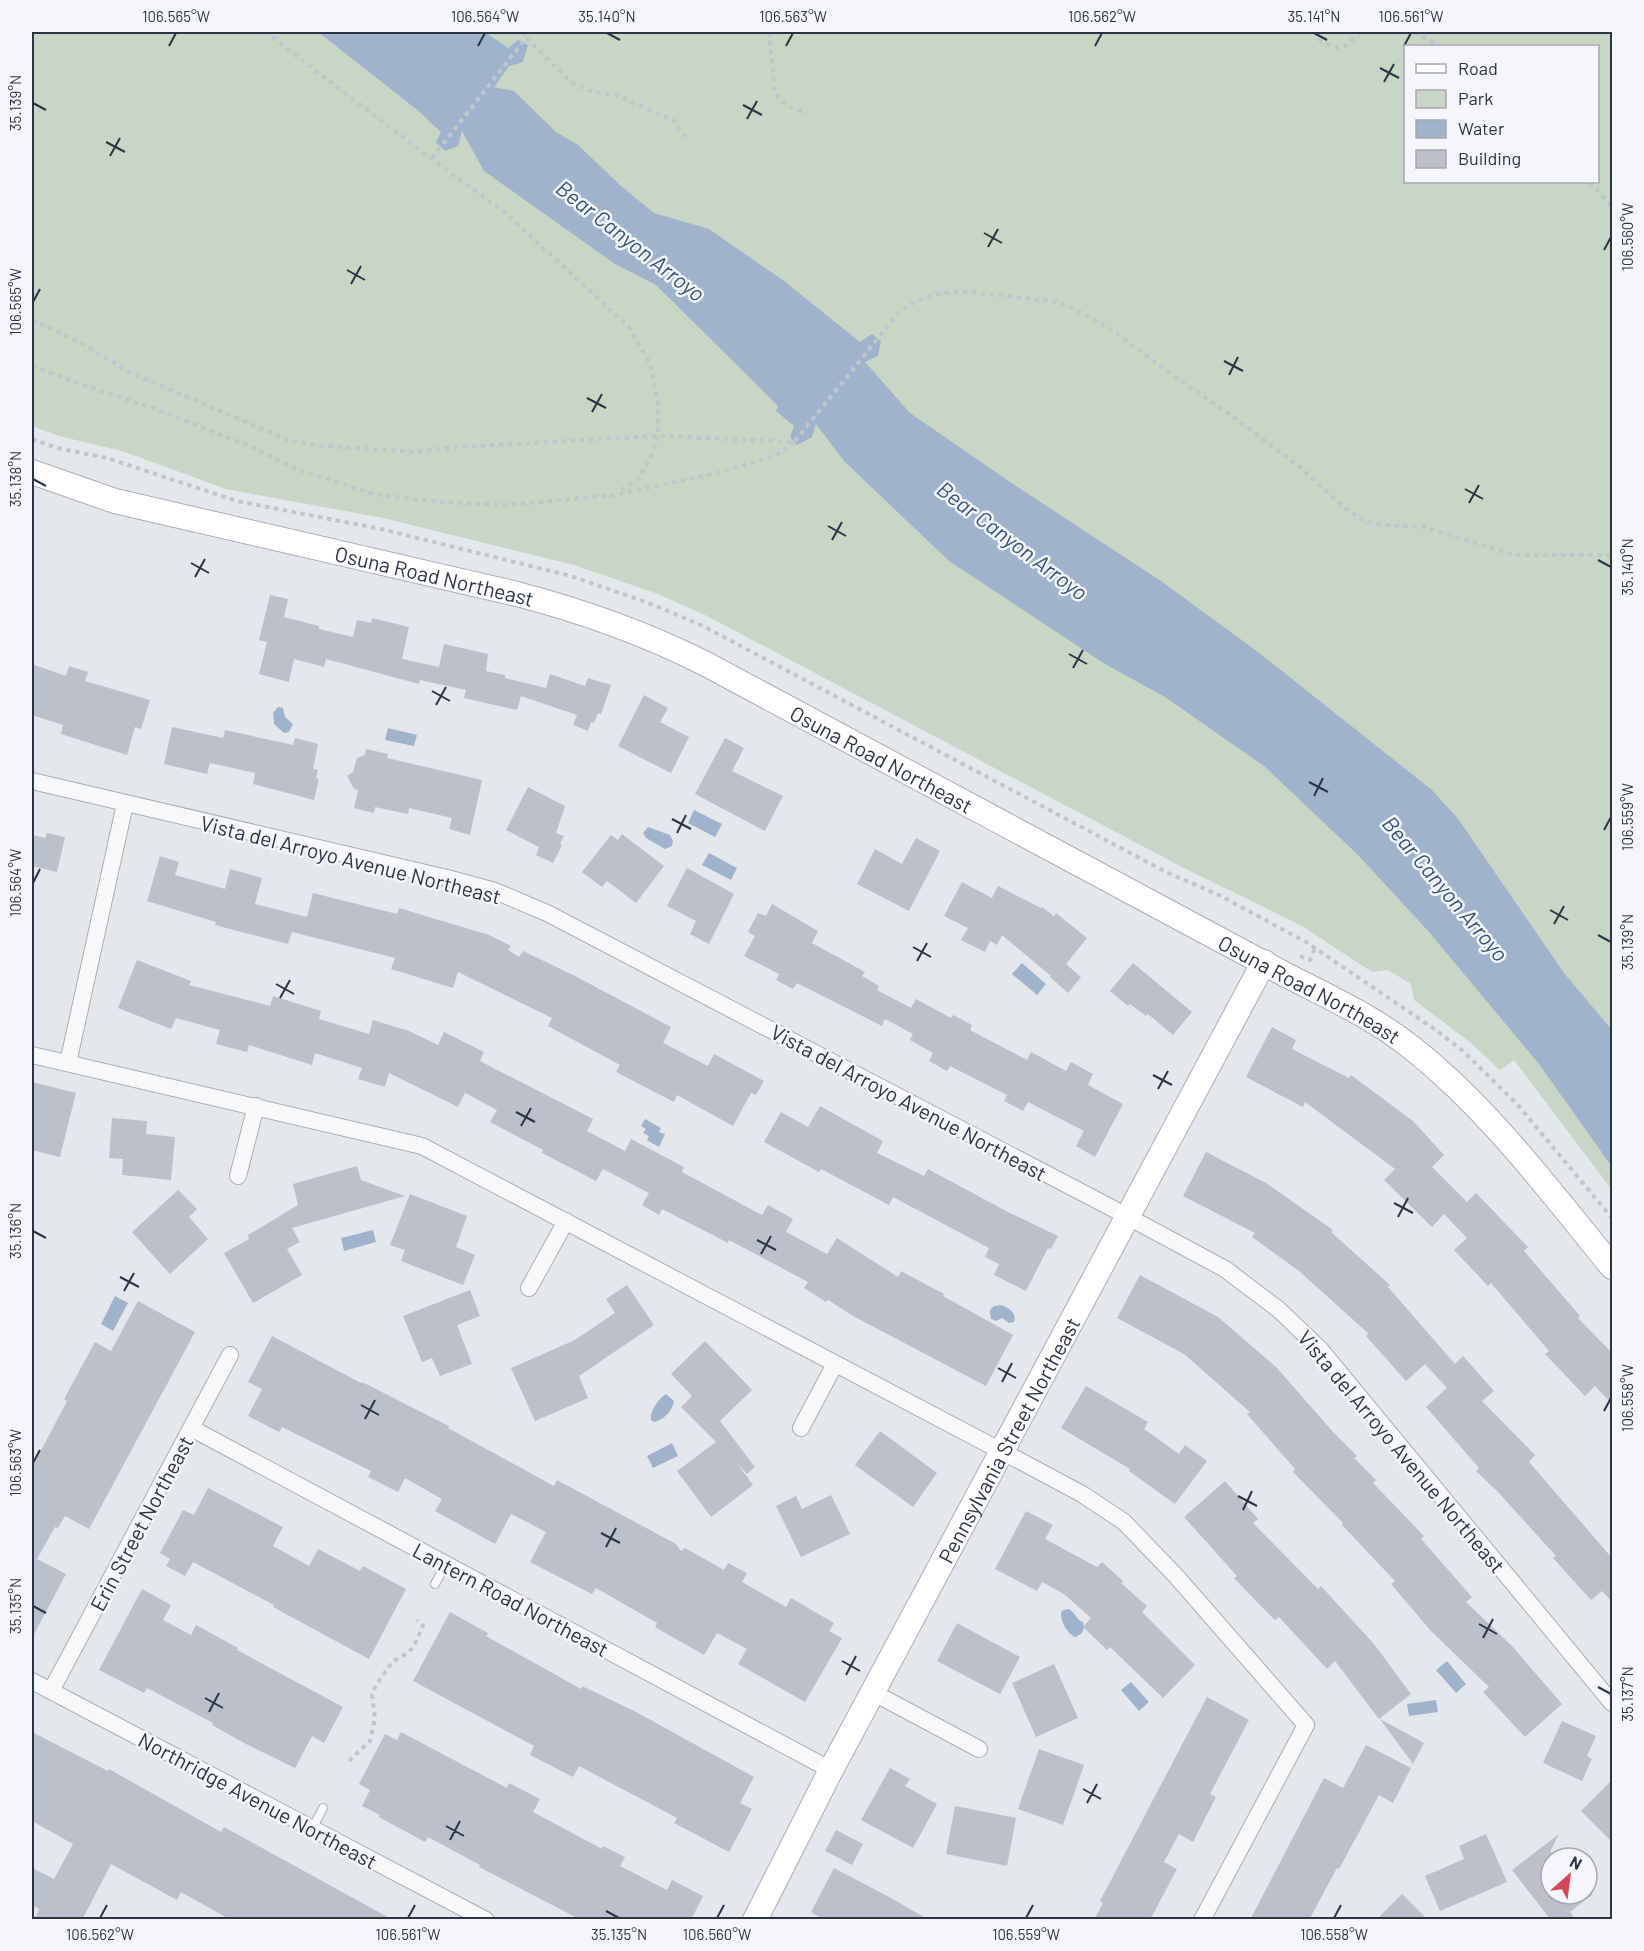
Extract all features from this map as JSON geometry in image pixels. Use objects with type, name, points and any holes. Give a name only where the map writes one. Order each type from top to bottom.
[{"type":"street","name":"Osuna Road Northeast","points":[[32,472],[115,501],[563,606],[641,634],[704,663],[1363,1014],[1411,1047],[1457,1087],[1529,1167],[1612,1267]]},
{"type":"street","name":"Vista del Arroyo Avenue Northeast","points":[[32,781],[495,891],[547,913],[1225,1269],[1278,1309],[1320,1348],[1612,1703]]},
{"type":"street","points":[[68,1063],[125,804]]},
{"type":"street","name":"Pennsylvania Street Northeast","points":[[755,1920],[831,1770],[1264,962]]},
{"type":"street","points":[[32,1055],[422,1146],[1082,1494],[1124,1522],[1176,1576],[1306,1725],[1202,1920]]},
{"type":"street","points":[[238,1176],[256,1106]]},
{"type":"street","points":[[529,1288],[566,1221]]},
{"type":"street","name":"Erin Street Northeast","points":[[51,1691],[231,1355]]},
{"type":"street","points":[[801,1428],[835,1364]]},
{"type":"street","name":"Lantern Road Northeast","points":[[191,1428],[831,1770]]},
{"type":"street","name":"Northridge Avenue Northeast","points":[[32,1681],[486,1920]]},
{"type":"street","points":[[874,1693],[979,1749]]},
{"type":"lane","points":[[435,1584],[446,1564]]},
{"type":"lane","points":[[312,1829],[323,1808]]},
{"type":"path","points":[[265,32],[502,210],[629,327],[650,364],[658,403],[658,436],[650,459],[638,479],[614,495]]},
{"type":"path","points":[[523,32],[526,38],[571,82],[593,92],[617,95],[674,121],[687,138]]},
{"type":"path","points":[[769,32],[775,93],[788,106],[807,114]]},
{"type":"path","points":[[1313,32],[1322,42],[1339,48],[1347,45],[1360,32]]},
{"type":"path","points":[[1414,32],[1438,45]]},
{"type":"path","points":[[432,158],[526,38]]},
{"type":"path","points":[[1591,183],[1612,207]]},
{"type":"path","points":[[32,366],[153,408],[252,447],[296,469],[373,494],[440,502],[509,505],[614,495],[722,472],[777,455],[794,442],[900,311],[918,300],[942,293],[969,292],[1046,299],[1075,309],[1116,333],[1259,436],[1300,467],[1347,510],[1364,520],[1387,525],[1423,528],[1514,555],[1612,555]]},
{"type":"path","points":[[32,320],[83,344],[129,372],[260,429],[288,440],[314,445],[414,452],[456,447],[658,436],[794,442]]},
{"type":"path","points":[[1297,954],[1310,960],[1315,948]]},
{"type":"path","points":[[349,1761],[370,1741],[375,1718],[372,1695],[376,1685],[393,1661],[413,1648],[423,1626],[417,1620]]},
{"type":"green space","points":[[32,32],[1612,32],[1612,1190],[1514,1060],[1500,1070],[1471,1043],[1414,1000],[1411,984],[1388,970],[1372,972],[1302,926],[1180,866],[707,616],[658,594],[574,565],[383,518],[226,489],[122,451],[59,436],[32,426]]},
{"type":"water","name":"Bear Canyon Arroyo","points":[[318,32],[485,32],[508,48],[518,40],[528,45],[523,62],[509,66],[494,87],[514,91],[556,132],[578,145],[621,186],[654,213],[709,229],[784,281],[860,342],[872,334],[881,341],[878,356],[865,362],[910,413],[1161,581],[1258,652],[1432,790],[1459,820],[1564,973],[1612,1030],[1612,1167],[1539,1064],[1429,932],[1358,855],[1264,766],[1165,697],[1105,664],[949,561],[844,461],[816,424],[812,437],[797,445],[790,437],[794,426],[776,411],[778,406],[656,285],[615,264],[484,171],[462,131],[458,146],[445,151],[436,142],[441,132],[416,109]]},
{"type":"water","points":[[278,707],[283,708],[285,717],[293,724],[289,732],[284,733],[274,724],[273,713]]},
{"type":"water","points":[[388,728],[417,735],[414,746],[385,740]]},
{"type":"water","points":[[694,810],[722,824],[715,837],[688,823]]},
{"type":"water","points":[[648,827],[670,835],[673,841],[672,846],[665,849],[646,838],[643,833]]},
{"type":"water","points":[[709,853],[737,868],[731,880],[702,865]]},
{"type":"water","points":[[1022,963],[1046,984],[1037,995],[1012,974]]},
{"type":"water","points":[[645,1119],[661,1128],[659,1132],[665,1134],[659,1147],[647,1140],[649,1136],[643,1133],[646,1129],[641,1126]]},
{"type":"water","points":[[373,1230],[376,1242],[344,1251],[341,1238]]},
{"type":"water","points":[[115,1296],[128,1303],[113,1331],[101,1324]]},
{"type":"water","points":[[1001,1305],[1013,1313],[1014,1322],[1009,1323],[1002,1318],[996,1321],[991,1319],[991,1309]]},
{"type":"water","points":[[666,1394],[674,1401],[672,1408],[662,1419],[655,1422],[651,1420],[653,1409]]},
{"type":"water","points":[[672,1443],[678,1456],[653,1468],[647,1456]]},
{"type":"water","points":[[1069,1609],[1083,1622],[1083,1631],[1075,1637],[1067,1630],[1062,1619],[1061,1612]]},
{"type":"water","points":[[1447,1661],[1466,1684],[1456,1693],[1436,1670]]},
{"type":"water","points":[[1131,1682],[1149,1702],[1139,1711],[1121,1690]]},
{"type":"water","points":[[1436,1700],[1438,1712],[1409,1716],[1407,1704]]},
{"type":"building","points":[[270,595],[288,599],[284,617],[353,637],[357,620],[371,623],[372,618],[409,627],[402,659],[439,667],[444,644],[488,654],[486,671],[505,675],[505,678],[546,688],[550,674],[585,686],[588,678],[611,685],[601,714],[598,713],[594,723],[591,722],[588,731],[573,725],[577,715],[521,696],[517,710],[464,698],[466,690],[420,680],[419,684],[326,659],[324,667],[294,659],[289,682],[259,674],[267,642],[259,640]]},
{"type":"building","points":[[32,664],[66,676],[69,666],[88,672],[85,681],[150,700],[141,729],[135,727],[127,755],[61,734],[63,725],[32,715]]},
{"type":"building","points":[[644,695],[668,708],[660,722],[689,737],[671,773],[618,746]]},
{"type":"building","points":[[172,727],[223,738],[225,730],[293,745],[295,738],[318,744],[313,769],[318,770],[316,778],[319,779],[314,800],[253,784],[255,773],[210,763],[207,774],[164,764]]},
{"type":"building","points":[[725,738],[744,748],[732,771],[783,796],[765,831],[695,794]]},
{"type":"building","points":[[366,749],[388,754],[387,758],[482,780],[470,835],[449,829],[452,818],[409,808],[408,814],[375,807],[374,813],[354,808],[358,790],[354,789],[347,776],[353,772],[357,758],[365,755]]},
{"type":"building","points":[[528,787],[565,806],[556,833],[564,836],[553,863],[536,855],[539,847],[506,830]]},
{"type":"building","points":[[47,833],[65,837],[57,872],[32,866],[32,835],[45,838]]},
{"type":"building","points":[[622,834],[664,866],[636,903],[607,881],[602,887],[582,872],[611,835],[618,840]]},
{"type":"building","points":[[916,838],[940,851],[909,911],[857,884],[875,849],[902,864]]},
{"type":"building","points":[[160,856],[179,862],[175,875],[225,889],[230,869],[262,878],[255,904],[307,917],[313,893],[397,914],[399,908],[489,935],[511,946],[508,950],[519,957],[523,951],[671,1027],[663,1043],[708,1066],[714,1054],[764,1081],[756,1095],[751,1093],[733,1126],[677,1095],[674,1102],[616,1072],[620,1065],[548,1026],[552,1018],[458,972],[453,988],[391,969],[395,958],[292,932],[288,944],[215,925],[216,922],[147,901]]},
{"type":"building","points":[[687,868],[734,894],[709,944],[690,934],[696,921],[667,906]]},
{"type":"building","points":[[962,882],[992,898],[998,886],[1042,907],[1054,916],[1056,913],[1087,938],[1066,964],[1081,977],[1068,993],[1002,935],[997,945],[990,941],[985,952],[961,940],[968,928],[944,916]]},
{"type":"building","points":[[772,904],[818,931],[812,943],[865,972],[862,976],[879,986],[877,990],[911,1008],[916,999],[951,1018],[953,1015],[972,1025],[970,1030],[1027,1060],[1031,1052],[1066,1071],[1071,1062],[1093,1074],[1088,1085],[1123,1104],[1095,1157],[1076,1146],[1084,1131],[1028,1102],[1023,1111],[1004,1101],[1007,1095],[950,1066],[947,1071],[929,1061],[933,1053],[910,1040],[913,1034],[885,1019],[882,1026],[797,983],[793,989],[776,980],[779,974],[744,956],[755,936],[748,932],[758,913],[766,916]]},
{"type":"building","points":[[137,960],[191,981],[189,985],[270,1006],[273,996],[321,1011],[319,1019],[369,1034],[373,1020],[409,1031],[438,1045],[444,1032],[484,1052],[480,1061],[593,1119],[587,1131],[625,1151],[631,1139],[684,1167],[682,1172],[762,1215],[768,1205],[793,1219],[786,1232],[827,1254],[837,1238],[898,1277],[901,1271],[1013,1335],[986,1386],[853,1316],[828,1300],[826,1302],[804,1288],[808,1282],[729,1240],[728,1243],[662,1209],[659,1215],[642,1205],[649,1193],[603,1169],[596,1181],[542,1153],[543,1150],[490,1122],[497,1110],[465,1093],[458,1107],[389,1073],[385,1087],[358,1079],[362,1068],[315,1053],[312,1065],[249,1045],[247,1052],[216,1044],[220,1030],[176,1018],[171,1029],[118,1008]]},
{"type":"building","points":[[1133,963],[1192,1012],[1173,1035],[1148,1014],[1146,1016],[1130,1004],[1128,1006],[1110,991]]},
{"type":"building","points":[[1272,1027],[1296,1040],[1292,1049],[1349,1078],[1351,1075],[1413,1121],[1444,1155],[1432,1167],[1467,1202],[1476,1193],[1528,1247],[1524,1251],[1580,1316],[1578,1318],[1612,1353],[1612,1404],[1595,1386],[1585,1396],[1545,1354],[1549,1351],[1491,1283],[1488,1286],[1454,1250],[1467,1238],[1444,1214],[1432,1227],[1384,1180],[1395,1169],[1305,1102],[1303,1107],[1246,1077]]},
{"type":"building","points":[[32,1082],[76,1093],[60,1157],[32,1150]]},
{"type":"building","points":[[820,1106],[883,1141],[877,1153],[924,1176],[928,1169],[1058,1236],[1051,1249],[1048,1248],[1026,1291],[994,1275],[999,1264],[985,1257],[989,1248],[893,1197],[889,1205],[821,1169],[819,1172],[764,1142],[781,1112],[808,1127]]},
{"type":"building","points":[[112,1118],[147,1121],[146,1134],[175,1137],[171,1180],[122,1175],[123,1159],[109,1158]]},
{"type":"building","points":[[1206,1152],[1266,1183],[1333,1230],[1331,1232],[1390,1285],[1388,1287],[1455,1364],[1463,1356],[1494,1391],[1482,1401],[1535,1455],[1529,1462],[1612,1558],[1612,1602],[1602,1591],[1591,1600],[1553,1558],[1556,1556],[1476,1471],[1479,1468],[1426,1407],[1447,1388],[1425,1364],[1406,1381],[1366,1336],[1369,1334],[1299,1271],[1252,1237],[1255,1233],[1183,1196]]},
{"type":"building","points":[[357,1166],[361,1180],[405,1196],[292,1228],[300,1242],[287,1249],[302,1275],[253,1303],[224,1253],[249,1239],[248,1235],[298,1205],[293,1184]]},
{"type":"building","points":[[178,1190],[197,1209],[189,1217],[208,1239],[170,1274],[132,1232]]},
{"type":"building","points":[[410,1194],[467,1216],[456,1247],[475,1255],[463,1285],[401,1261],[405,1250],[390,1245]]},
{"type":"building","points":[[1140,1275],[1218,1317],[1276,1367],[1357,1456],[1354,1458],[1376,1480],[1373,1483],[1424,1536],[1421,1539],[1472,1597],[1466,1602],[1512,1646],[1562,1704],[1525,1737],[1483,1692],[1489,1687],[1431,1631],[1391,1584],[1395,1581],[1293,1472],[1295,1469],[1247,1414],[1250,1412],[1184,1354],[1117,1318]]},
{"type":"building","points":[[627,1285],[654,1325],[579,1376],[588,1398],[535,1421],[511,1368],[575,1340],[615,1313],[606,1299]]},
{"type":"building","points":[[470,1290],[480,1316],[457,1325],[472,1364],[440,1376],[432,1358],[422,1362],[403,1316]]},
{"type":"building","points":[[138,1301],[195,1332],[89,1529],[65,1516],[58,1528],[55,1527],[37,1559],[66,1574],[32,1638],[32,1468],[67,1401],[64,1399],[95,1342],[111,1351]]},
{"type":"building","points":[[272,1336],[449,1426],[448,1428],[554,1486],[557,1480],[676,1544],[681,1551],[685,1548],[724,1570],[728,1563],[747,1573],[742,1582],[786,1607],[791,1598],[834,1623],[829,1631],[842,1638],[805,1702],[738,1664],[747,1649],[717,1633],[704,1655],[655,1627],[657,1623],[596,1588],[592,1594],[530,1562],[546,1532],[511,1514],[495,1544],[435,1511],[442,1499],[405,1478],[398,1492],[368,1477],[371,1471],[282,1427],[279,1432],[248,1416],[262,1389],[248,1382]]},
{"type":"building","points":[[705,1341],[752,1390],[720,1421],[755,1467],[747,1474],[736,1462],[753,1485],[711,1517],[677,1471],[716,1442],[681,1407],[692,1396],[671,1374]]},
{"type":"building","points":[[1086,1386],[1148,1422],[1144,1429],[1179,1454],[1185,1445],[1207,1461],[1175,1504],[1129,1471],[1130,1469],[1061,1428]]},
{"type":"building","points":[[880,1431],[937,1473],[913,1507],[855,1465]]},
{"type":"building","points":[[1225,1481],[1258,1519],[1253,1523],[1318,1589],[1321,1586],[1374,1644],[1411,1694],[1379,1719],[1335,1661],[1327,1669],[1279,1617],[1275,1620],[1234,1578],[1237,1576],[1184,1517]]},
{"type":"building","points":[[208,1488],[283,1527],[273,1546],[309,1566],[318,1549],[360,1571],[363,1566],[406,1589],[369,1659],[193,1562],[185,1576],[166,1566],[170,1559],[160,1553],[183,1510],[194,1515]]},
{"type":"building","points":[[831,1495],[850,1534],[801,1557],[776,1506],[796,1496],[802,1509]]},
{"type":"building","points":[[1026,1511],[1053,1525],[1045,1539],[1097,1567],[1102,1562],[1123,1581],[1121,1583],[1147,1606],[1142,1612],[1195,1665],[1163,1698],[1110,1647],[1107,1650],[1083,1627],[1091,1618],[1064,1594],[1042,1582],[1037,1591],[995,1569]]},
{"type":"building","points":[[142,1589],[171,1605],[163,1620],[191,1635],[196,1625],[238,1648],[237,1650],[343,1707],[324,1743],[312,1736],[295,1768],[246,1744],[212,1725],[213,1723],[147,1688],[144,1693],[99,1670]]},
{"type":"building","points":[[450,1612],[488,1633],[486,1636],[581,1689],[582,1686],[638,1713],[754,1777],[740,1803],[752,1809],[729,1852],[674,1823],[677,1818],[579,1766],[573,1777],[530,1755],[534,1746],[413,1681]]},
{"type":"building","points":[[957,1623],[1020,1657],[1000,1694],[937,1661]]},
{"type":"building","points":[[1054,1664],[1078,1718],[1036,1737],[1012,1683]]},
{"type":"building","points":[[1207,1697],[1249,1720],[1210,1794],[1216,1797],[1193,1842],[1179,1834],[1164,1862],[1177,1869],[1150,1920],[1094,1920],[1103,1903],[1100,1901]]},
{"type":"building","points":[[1380,1719],[1424,1743],[1413,1764]]},
{"type":"building","points":[[1562,1721],[1596,1736],[1587,1756],[1592,1759],[1582,1781],[1543,1763]]},
{"type":"building","points":[[32,1732],[108,1771],[109,1769],[221,1832],[224,1827],[393,1920],[231,1920],[181,1892],[177,1900],[111,1864],[82,1920],[34,1920],[39,1909],[32,1905],[32,1868],[54,1879],[73,1844],[32,1821]]},
{"type":"building","points":[[401,1732],[507,1788],[509,1783],[540,1799],[533,1812],[602,1849],[603,1846],[625,1857],[620,1866],[667,1890],[672,1880],[703,1896],[691,1920],[581,1920],[479,1867],[480,1865],[428,1837],[425,1842],[362,1806],[370,1790],[359,1784],[385,1734],[397,1740]]},
{"type":"building","points":[[1366,1745],[1411,1768],[1393,1803],[1379,1795],[1309,1920],[1250,1920],[1324,1778],[1343,1788]]},
{"type":"building","points":[[1039,1749],[1084,1765],[1063,1825],[1018,1809]]},
{"type":"building","points":[[890,1768],[910,1779],[905,1786],[937,1804],[913,1848],[861,1820]]},
{"type":"building","points":[[1612,1780],[1612,1842],[1581,1811]]},
{"type":"building","points":[[955,1806],[1016,1818],[1007,1866],[946,1854]]},
{"type":"building","points":[[836,1830],[863,1844],[852,1865],[825,1851]]},
{"type":"building","points":[[1486,1834],[1507,1882],[1440,1911],[1425,1876],[1464,1859],[1459,1846]]},
{"type":"building","points":[[1559,1834],[1553,1846],[1543,1846]]},
{"type":"building","points":[[1539,1849],[1539,1905],[1512,1870]]},
{"type":"building","points":[[834,1868],[929,1920],[824,1920],[811,1912]]},
{"type":"building","points":[[1402,1894],[1428,1920],[1376,1920]]},
{"type":"building","points":[[1540,1906],[1578,1906],[1570,1912],[1576,1920],[1551,1920]]}]
